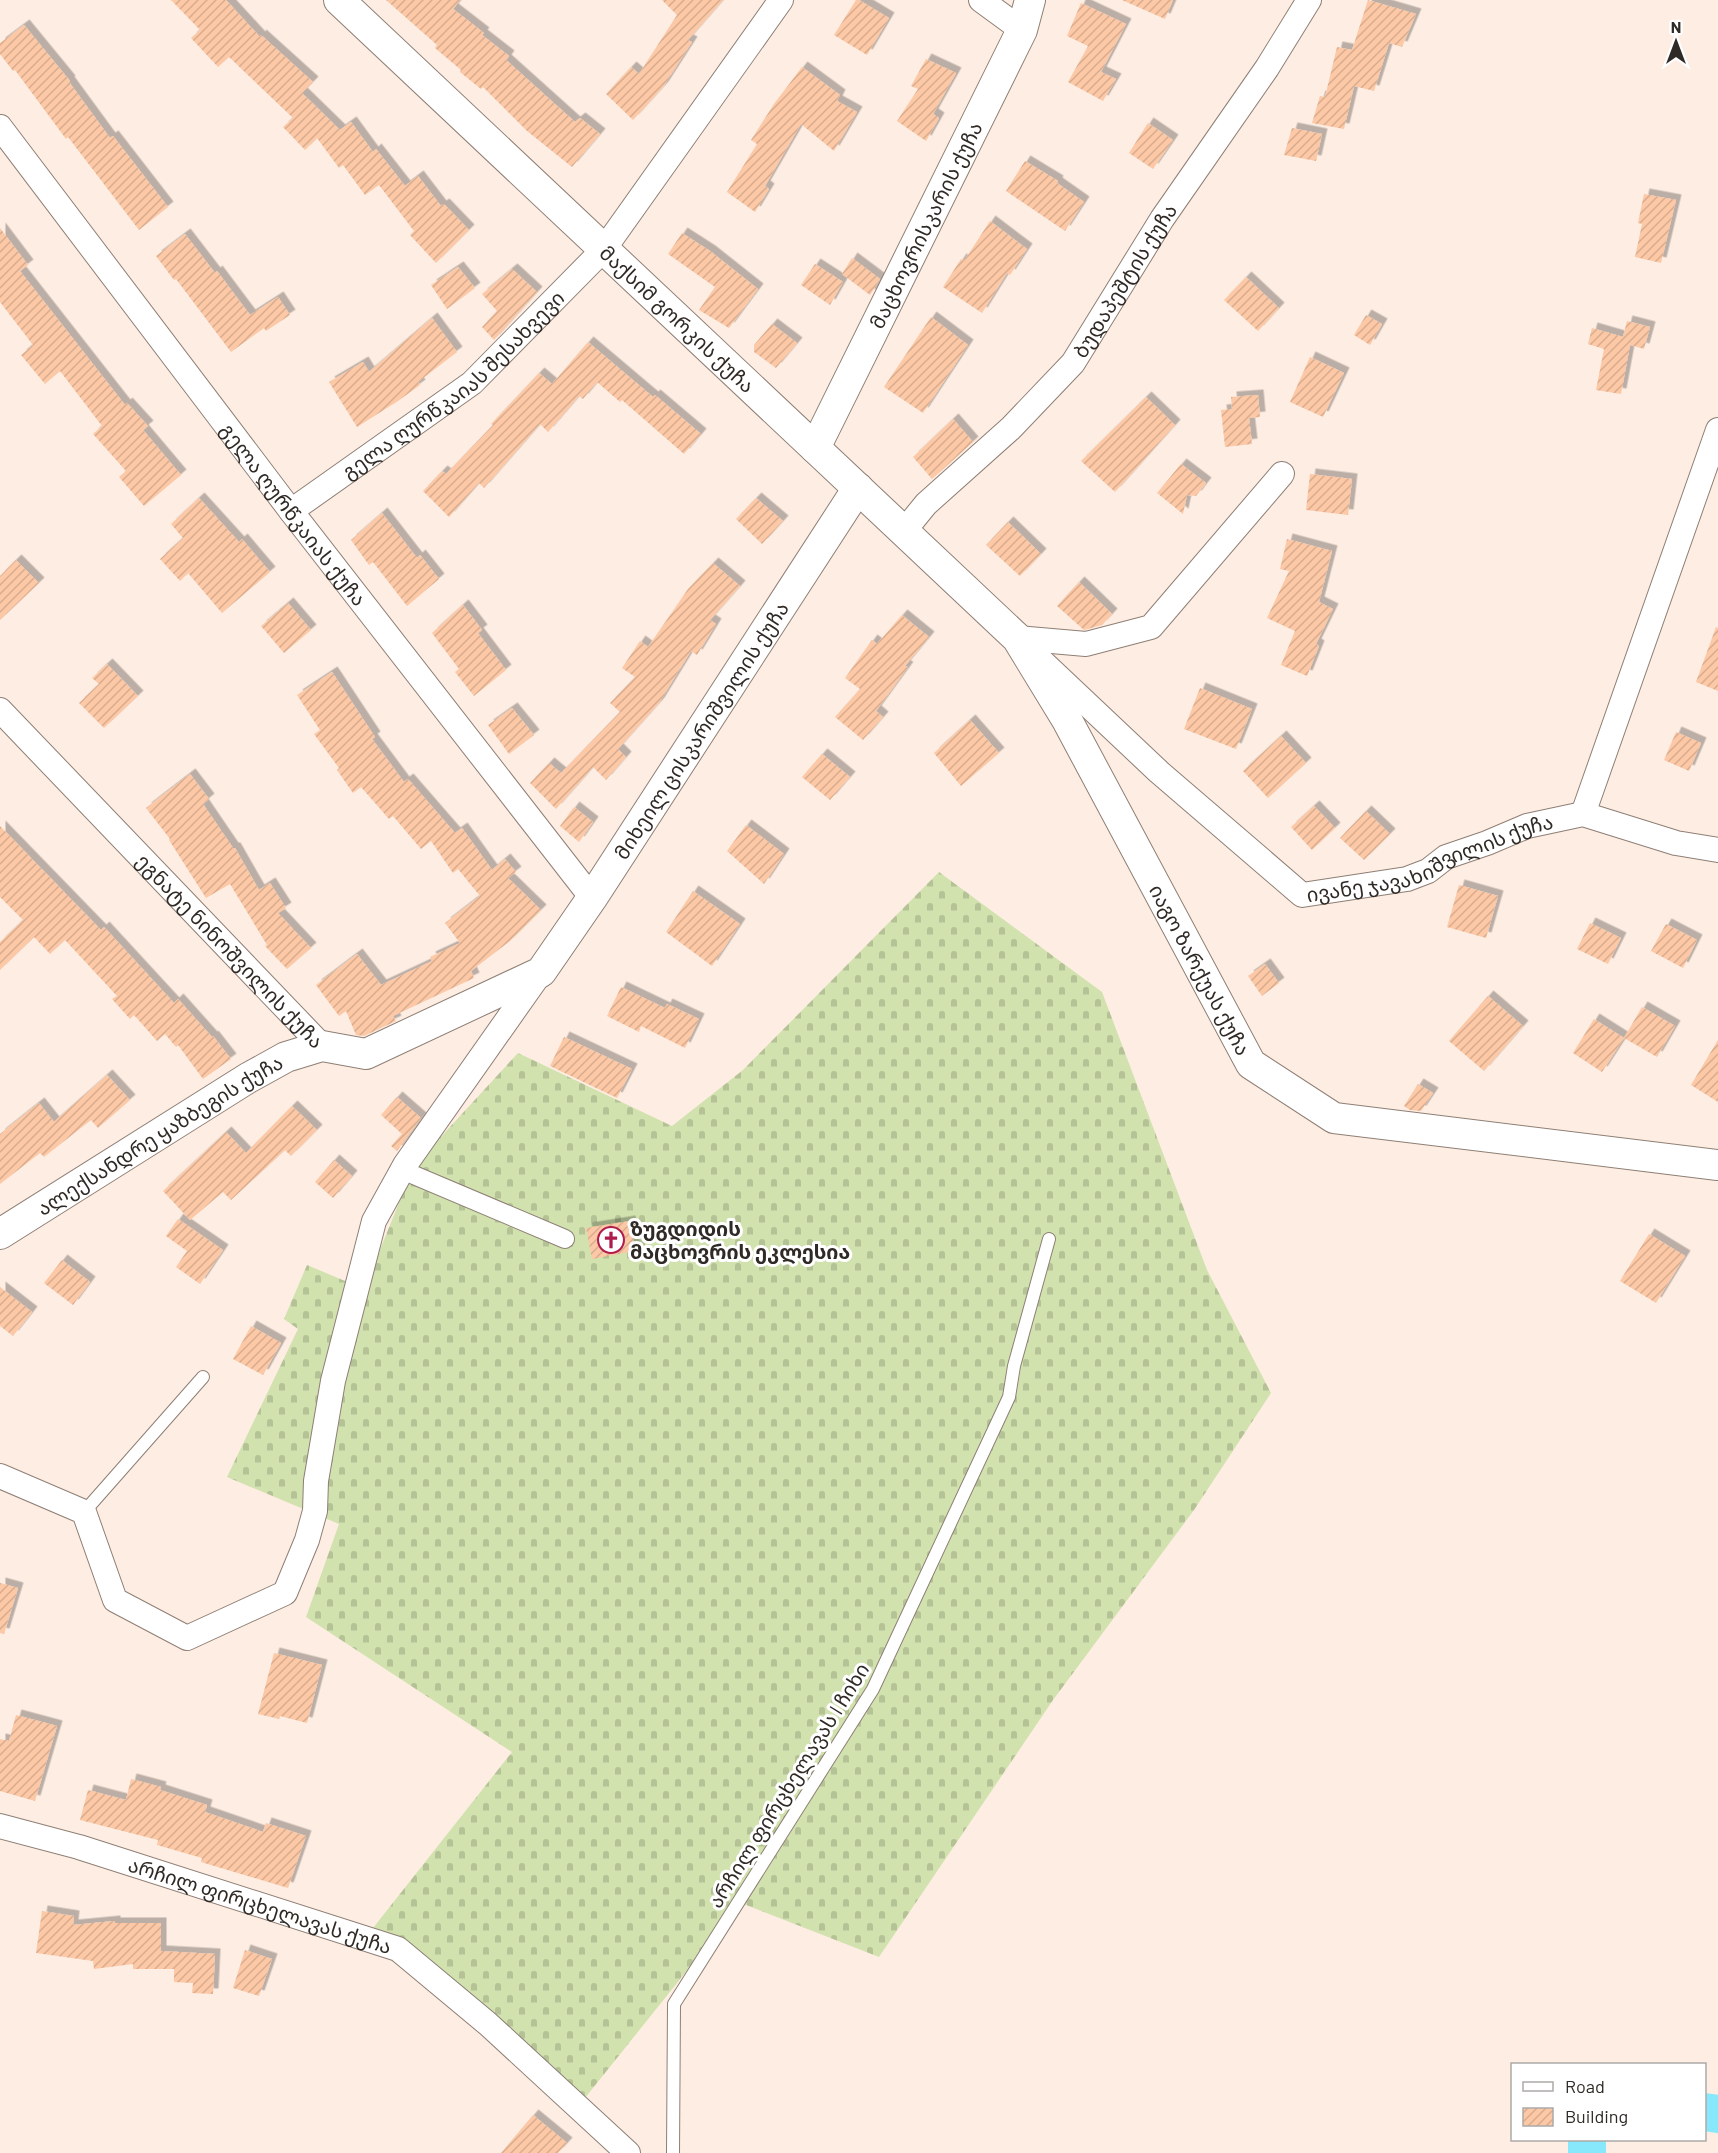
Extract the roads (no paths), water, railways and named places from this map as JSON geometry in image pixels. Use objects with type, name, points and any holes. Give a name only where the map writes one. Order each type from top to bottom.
[{"type":"street","name":"მაქსიმ გორკის ქუჩა","points":[[339,0],[1017,638]]},
{"type":"street","name":"გელა ღურწკაიას შესახვევი","points":[[291,511],[472,383],[604,249],[781,0]]},
{"type":"street","points":[[981,0],[1022,30]]},
{"type":"street","name":"მაცხოვრისკარის ქუჩა","points":[[815,448],[1022,30],[1030,0]]},
{"type":"street","name":"ბუდაპეშტის ქუჩა","points":[[904,531],[926,504],[1011,428],[1073,363],[1162,219],[1267,68],[1309,0]]},
{"type":"street","name":"გელა ღურწკაიას ქუჩა","points":[[0,127],[291,511],[592,898]]},
{"type":"street","points":[[1583,814],[1718,430]]},
{"type":"street","points":[[1017,638],[1086,644],[1151,627],[1282,474]]},
{"type":"street","name":"მიხეილ ცისკარიშვილის ქუჩა","points":[[541,972],[592,898],[858,488]]},
{"type":"street","name":"ივანე ჯავახიშვილის ქუჩა","points":[[1017,638],[1159,772],[1302,895],[1407,879],[1428,871],[1446,857],[1527,826],[1583,814],[1676,843],[1718,850]]},
{"type":"street","name":"იაგო ზარქუას ქუჩა","points":[[1017,638],[1067,720],[1251,1064],[1334,1118],[1718,1165]]},
{"type":"street","name":"ეგნატე ნინოშვილის ქუჩა","points":[[0,710],[322,1046],[366,1054],[541,972]]},
{"type":"street","points":[[0,1476],[84,1512],[115,1600],[187,1638],[285,1593],[307,1540],[315,1511],[316,1481],[333,1381],[374,1221],[402,1170],[541,972]]},
{"type":"street","name":"ალექსანდრე ყაზბეგის ქუჩა","points":[[0,1234],[248,1078],[286,1057],[322,1046]]},
{"type":"street","points":[[402,1170],[565,1239]]},
{"type":"street","name":"არჩილ ფირცხელავას ქუჩა","points":[[0,1826],[78,1847],[398,1949],[488,2024],[628,2153]]},
{"type":"lane","name":"არჩილ ფირცხელავას I ჩიხი","points":[[673,2153],[674,2004],[873,1689],[1009,1396],[1014,1366],[1049,1239]]},
{"type":"lane","points":[[84,1512],[203,1377]]},
{"type":"waterway","points":[[1706,2112],[1718,2114]]},
{"type":"waterway","points":[[1587,2141],[1587,2153]]},
{"type":"place","name":"ზუგდიდის მაცხოვრის ეკლესია","points":[[611,1240]]}]
